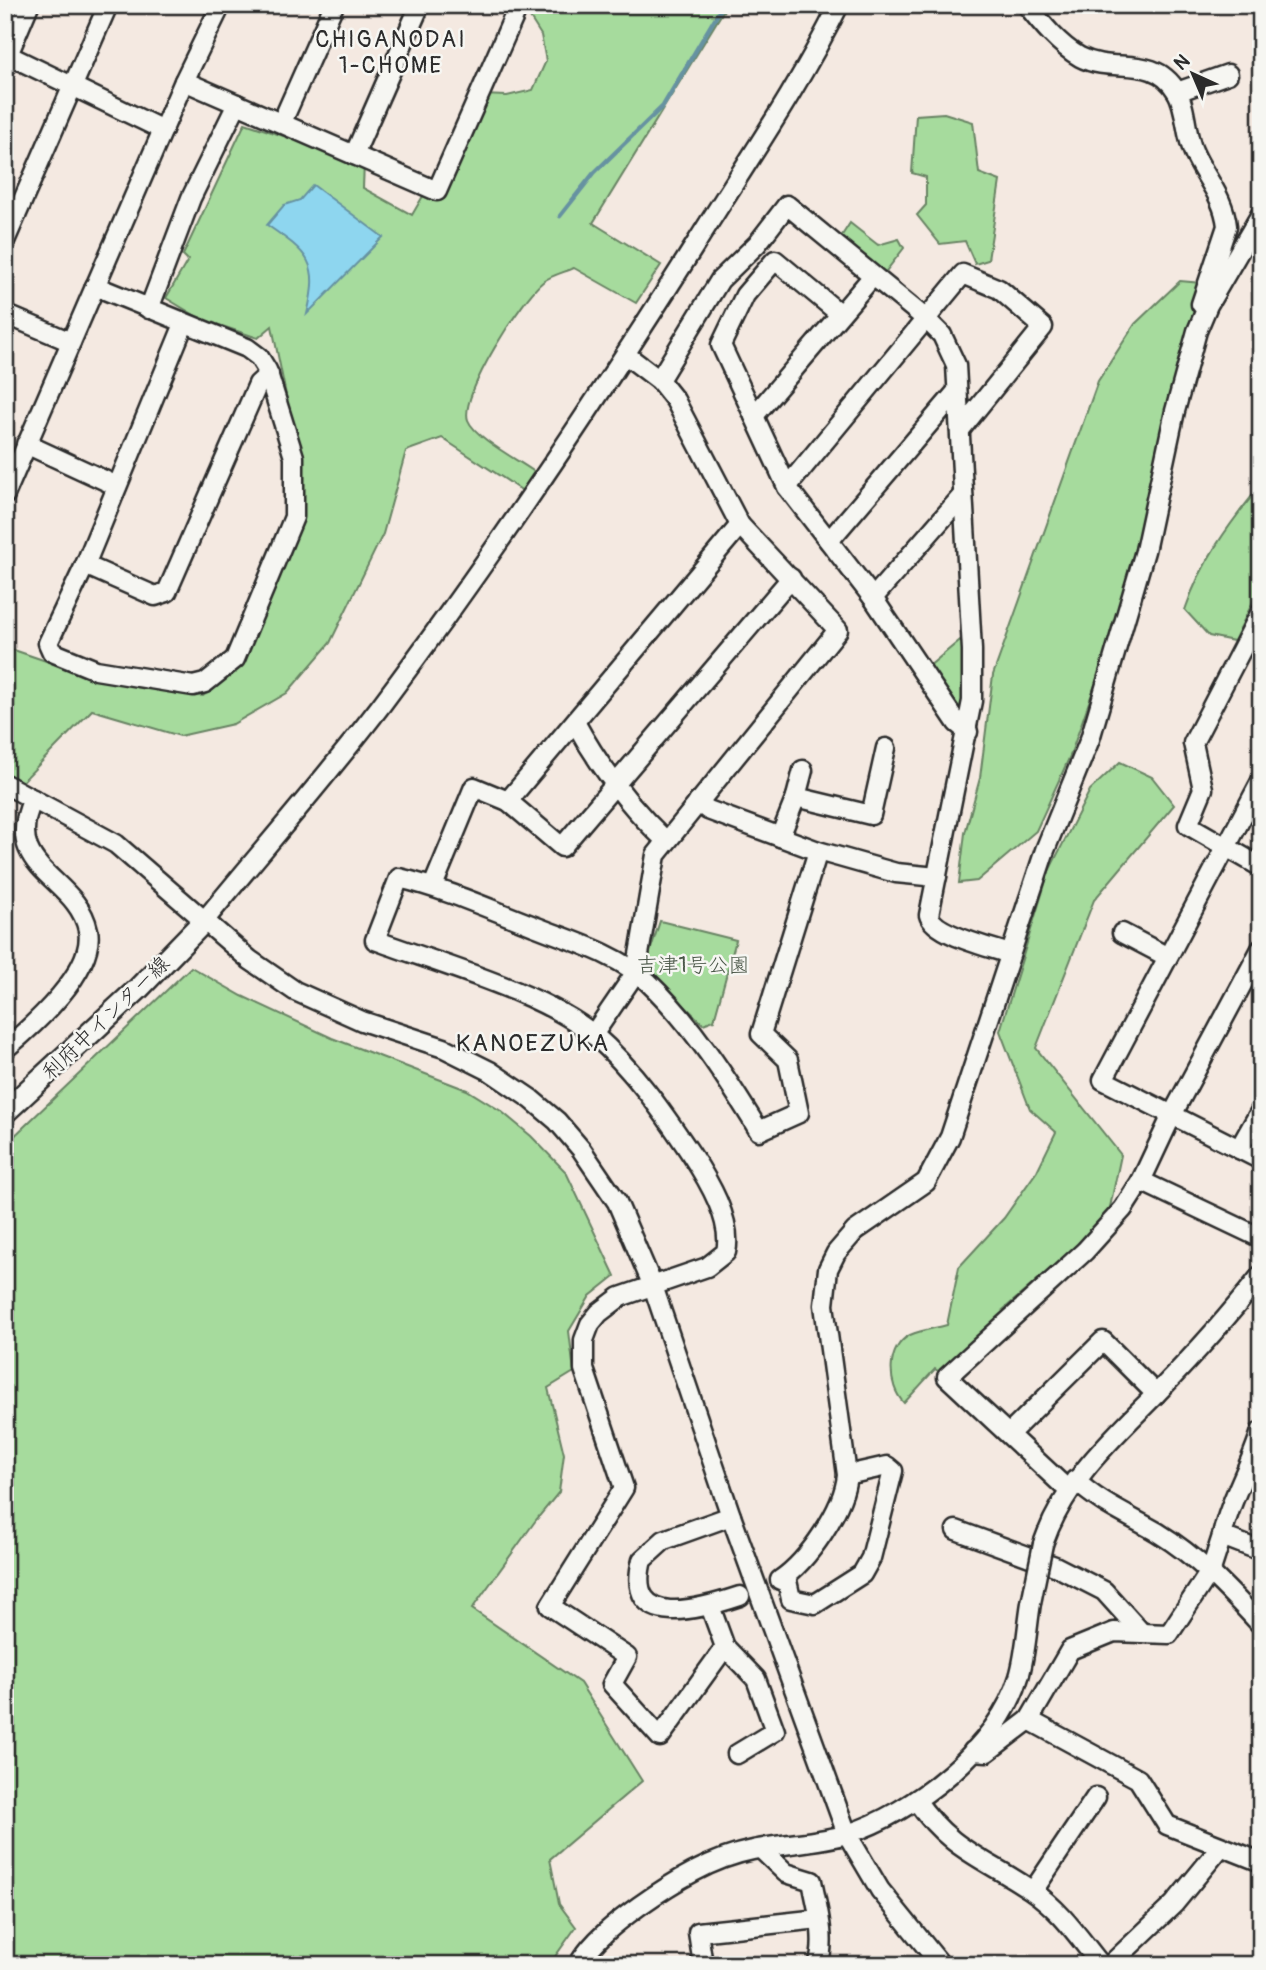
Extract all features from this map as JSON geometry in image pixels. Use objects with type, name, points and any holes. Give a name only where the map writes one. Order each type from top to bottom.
[{"type":"main road","name":"利府中インター線","points":[[5,1112],[138,989],[204,921]]},
{"type":"street","points":[[29,5],[7,59],[163,130]]},
{"type":"street","points":[[5,241],[108,5]]},
{"type":"street","points":[[5,495],[184,81],[221,5]]},
{"type":"street","points":[[282,122],[334,5]]},
{"type":"street","points":[[354,155],[420,5]]},
{"type":"street","points":[[184,81],[437,191],[519,5]]},
{"type":"street","points":[[204,921],[314,791],[382,704],[501,540],[626,355],[783,106],[839,5]]},
{"type":"street","points":[[847,1475],[887,1466],[893,1471],[871,1558],[862,1574],[815,1604],[791,1599],[783,1578],[802,1560],[832,1518],[846,1488],[847,1475],[824,1305],[828,1269],[836,1253],[855,1231],[919,1190],[933,1172],[954,1125],[1045,850],[1090,739],[1152,525],[1175,411],[1197,331],[1202,297],[1227,226],[1225,212],[1214,188],[1193,153],[1177,92],[1147,66],[1103,65],[1081,58],[1063,44],[1027,5]]},
{"type":"street","points":[[1177,92],[1228,74]]},
{"type":"street","points":[[149,309],[191,198],[237,104]]},
{"type":"street","points":[[659,380],[720,280],[757,244],[787,205],[926,318],[951,349],[956,365],[960,430],[972,650],[972,701],[930,920],[948,932],[1010,954]]},
{"type":"street","points":[[1197,331],[1208,305],[1261,214]]},
{"type":"street","points":[[840,314],[775,260],[745,295],[721,345],[786,487],[873,598],[957,723],[968,732]]},
{"type":"street","points":[[786,487],[963,274],[999,289],[1043,327],[960,430]]},
{"type":"street","points":[[754,416],[873,276]]},
{"type":"street","points":[[95,285],[247,348],[260,356],[269,374],[295,457],[294,517],[235,659],[226,670],[205,683],[192,686],[96,670],[52,652],[48,643],[85,565],[184,324]]},
{"type":"street","points":[[5,314],[71,342]]},
{"type":"street","points":[[593,1035],[636,972],[656,855],[665,840],[838,630],[740,525],[675,400],[659,380],[626,355]]},
{"type":"street","points":[[85,565],[155,596],[167,592],[258,384],[269,374]]},
{"type":"street","points":[[829,541],[957,391]]},
{"type":"street","points":[[26,444],[117,486]]},
{"type":"street","points":[[873,598],[962,496]]},
{"type":"street","points":[[508,801],[740,525]]},
{"type":"street","points":[[433,886],[474,787],[508,801],[562,847],[791,578]]},
{"type":"street","points":[[1261,612],[1194,743],[1203,789],[1188,825],[1261,867]]},
{"type":"street","points":[[575,722],[592,753],[635,812],[665,840]]},
{"type":"street","points":[[796,797],[870,815],[886,748]]},
{"type":"street","points":[[780,837],[796,797],[803,770]]},
{"type":"street","points":[[1261,781],[1166,956],[1103,1080],[1261,1160]]},
{"type":"street","points":[[5,785],[116,844],[250,960],[295,991],[362,1021],[444,1048],[490,1071],[531,1098],[557,1121],[598,1171],[617,1202],[653,1286],[731,1516],[846,1834],[880,1890],[940,1965]]},
{"type":"street","points":[[5,1049],[69,984],[83,963],[89,944],[89,931],[75,904],[30,856],[23,828],[33,799]]},
{"type":"street","points":[[698,802],[708,810],[818,851],[896,873],[937,877]]},
{"type":"street","points":[[725,1647],[660,1737],[612,1684],[627,1657],[550,1606],[624,1488],[584,1369],[584,1340],[590,1324],[620,1297],[720,1260],[726,1252],[729,1234],[701,1169],[670,1122],[635,1077],[593,1035],[540,1003],[375,940],[399,878],[433,886],[581,945],[636,972],[649,983],[696,1038],[730,1084],[759,1131],[799,1113],[788,1060],[761,1034],[818,851]]},
{"type":"street","points":[[1122,933],[1166,956]]},
{"type":"street","points":[[1261,949],[1172,1115],[1141,1181],[1123,1209],[1084,1251],[947,1377],[1072,1485],[1111,1510],[1157,1532],[1211,1570],[1261,1625]]},
{"type":"street","points":[[1239,1149],[1261,1110]]},
{"type":"street","points":[[1141,1181],[1261,1238]]},
{"type":"street","points":[[579,1965],[599,1938],[657,1893],[697,1870],[761,1849],[846,1834],[916,1800],[973,1751],[1010,1701],[1019,1676],[1044,1544],[1051,1522],[1072,1485],[1100,1450],[1217,1330],[1261,1275]]},
{"type":"street","points":[[1010,1433],[1103,1341],[1156,1394]]},
{"type":"street","points":[[973,1751],[987,1752],[1029,1720],[1070,1650],[1114,1632],[1169,1634],[1211,1570],[1228,1510],[1243,1482],[1261,1431]]},
{"type":"street","points":[[731,1516],[664,1540],[649,1552],[640,1567],[640,1584],[646,1598],[659,1608],[673,1613],[710,1606],[740,1596]]},
{"type":"street","points":[[956,1530],[1055,1566],[1104,1591],[1140,1631]]},
{"type":"street","points":[[1222,1536],[1261,1551]]},
{"type":"street","points":[[710,1606],[725,1647],[756,1679],[775,1731],[737,1754]]},
{"type":"street","points":[[1029,1720],[1138,1779],[1167,1825],[1261,1862]]},
{"type":"street","points":[[1033,1891],[1096,1797]]},
{"type":"street","points":[[916,1800],[949,1840],[1033,1891],[1073,1926],[1101,1965]]},
{"type":"street","points":[[1110,1965],[1174,1904],[1220,1848]]},
{"type":"street","points":[[761,1849],[786,1873],[812,1881],[822,1955],[818,1965]]},
{"type":"street","points":[[703,1965],[698,1932],[819,1919]]},
{"type":"green space","points":[[522,5],[727,5],[593,223],[661,265],[636,303],[574,268],[547,279],[534,291],[508,326],[473,390],[468,420],[488,442],[536,473],[526,493],[442,438],[406,451],[383,534],[330,643],[287,693],[233,724],[180,736],[92,710],[20,784],[5,776],[5,647],[99,679],[203,696],[240,668],[303,510],[292,425],[272,326],[258,338],[201,319],[166,298],[188,260],[183,255],[245,123],[364,163],[363,188],[412,215],[423,196],[444,198],[482,95],[507,96],[533,90],[546,61],[541,35]]},
{"type":"green space","points":[[944,113],[973,122],[979,173],[1000,181],[988,260],[975,264],[965,241],[940,244],[917,215],[926,205],[926,177],[912,173],[916,115]]},
{"type":"green space","points":[[850,223],[878,245],[899,239],[904,248],[883,275],[839,240]]},
{"type":"green space","points":[[1180,281],[1212,284],[1167,429],[1108,648],[1070,756],[1036,831],[977,881],[959,883],[965,833],[980,778],[993,675],[1098,381],[1135,324]]},
{"type":"green space","points":[[1261,485],[1261,585],[1234,641],[1209,636],[1185,610],[1199,576],[1217,544]]},
{"type":"green space","points":[[965,636],[963,719],[928,667]]},
{"type":"green space","points":[[1120,762],[1152,777],[1174,805],[1094,900],[1036,1048],[1121,1155],[1109,1212],[1071,1251],[1004,1309],[1019,1306],[947,1377],[935,1369],[904,1403],[898,1396],[892,1377],[893,1357],[897,1348],[910,1335],[947,1325],[959,1267],[1004,1218],[1037,1171],[1056,1132],[1030,1109],[1000,1031],[1049,871],[1090,790]]},
{"type":"green space","name":"吉津1号公園","points":[[660,921],[736,940],[714,1020],[703,1024],[645,967]]},
{"type":"green space","points":[[191,967],[242,996],[332,1038],[467,1090],[501,1111],[531,1136],[566,1172],[615,1276],[590,1296],[569,1331],[574,1372],[548,1388],[564,1454],[559,1492],[472,1609],[580,1683],[642,1781],[550,1859],[559,1904],[576,1927],[549,1965],[5,1965],[5,1145]]},
{"type":"water","points":[[313,185],[383,237],[307,314],[312,282],[308,261],[293,244],[267,225],[284,205],[300,200]]},
{"type":"waterway","points":[[560,216],[594,173],[663,106],[723,5]]},
{"type":"district","name":"CHIGANODAI 1-CHOME","points":[[391,52]]},
{"type":"district","name":"KANOEZUKA","points":[[533,1043]]}]
